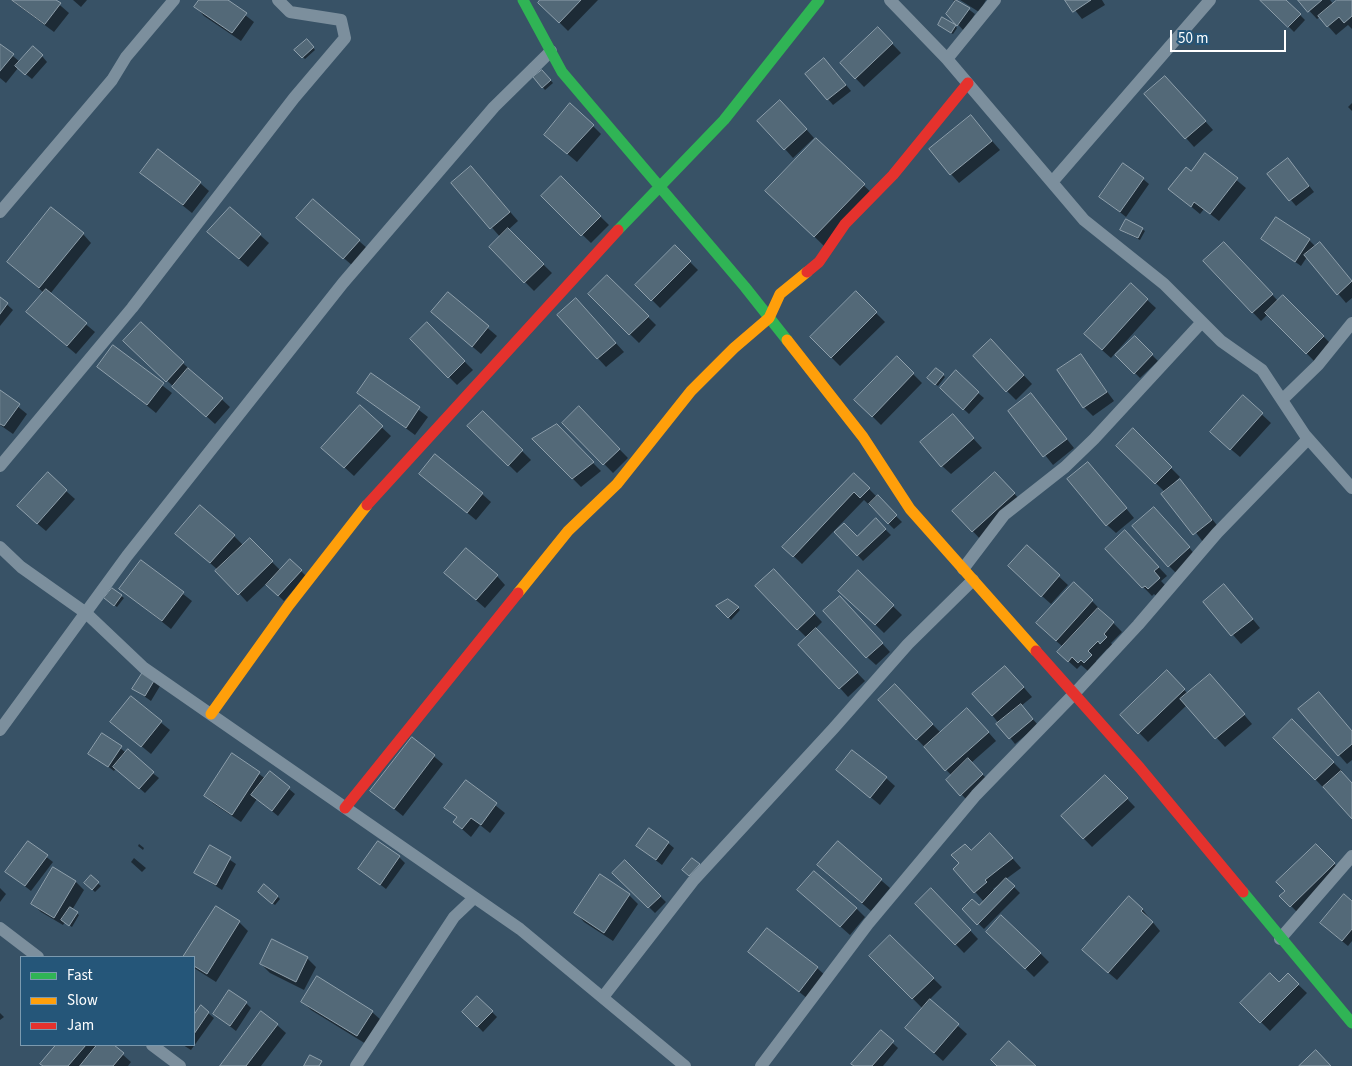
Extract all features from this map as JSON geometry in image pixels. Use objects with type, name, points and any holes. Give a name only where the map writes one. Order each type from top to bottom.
[{"type":"street","points":[[0,212],[112,80],[126,57],[174,0]]},
{"type":"street","points":[[0,466],[132,308],[294,98],[345,38],[341,20],[290,12],[278,0]]},
{"type":"street","points":[[523,0],[562,72],[770,318],[863,437],[910,509],[1140,768],[1280,939],[1352,1023]]},
{"type":"street","points":[[211,714],[289,605],[370,502],[658,187],[724,120],[819,0]]},
{"type":"street","points":[[890,0],[947,59],[1084,220],[1164,284],[1221,341],[1262,370],[1308,439],[1352,488]]},
{"type":"street","points":[[947,59],[995,0]]},
{"type":"street","points":[[1053,182],[1210,0]]},
{"type":"street","points":[[0,730],[126,556],[342,283],[494,107],[551,52]]},
{"type":"street","points":[[345,808],[568,531],[617,484],[691,391],[734,348],[770,318],[780,294],[819,262],[845,224],[894,175],[968,83]]},
{"type":"street","points":[[963,569],[1004,515],[1087,446],[1202,322]]},
{"type":"street","points":[[1283,399],[1318,365],[1352,323]]},
{"type":"street","points":[[761,1066],[874,916],[976,795],[1074,694],[1138,625],[1217,533],[1308,439]]},
{"type":"street","points":[[0,547],[21,567],[86,613],[144,668],[520,929],[685,1066]]},
{"type":"street","points":[[603,997],[693,881],[834,729],[908,644],[974,580]]},
{"type":"street","points":[[1280,939],[1352,856]]},
{"type":"street","points":[[356,1066],[454,917],[474,898]]},
{"type":"street","points":[[0,928],[37,956]]},
{"type":"street","points":[[153,1046],[180,1066]]},
{"type":"building","points":[[12,0],[56,0],[61,3],[45,24]]},
{"type":"building","points":[[199,0],[228,0],[247,13],[232,33],[194,7]]},
{"type":"building","points":[[540,0],[581,0],[559,23],[538,3]]},
{"type":"building","points":[[956,0],[970,8],[957,26],[946,14]]},
{"type":"building","points":[[1065,0],[1091,0],[1073,12]]},
{"type":"building","points":[[1260,0],[1286,0],[1301,14],[1288,27]]},
{"type":"building","points":[[1298,0],[1322,0],[1308,12]]},
{"type":"building","points":[[1337,0],[1352,0],[1352,16],[1344,23],[1339,17],[1327,27],[1318,16]]},
{"type":"building","points":[[942,17],[956,25],[951,33],[938,25]]},
{"type":"building","points":[[878,27],[893,43],[855,79],[840,63]]},
{"type":"building","points":[[307,39],[314,47],[302,58],[294,50]]},
{"type":"building","points":[[0,44],[14,54],[0,71]]},
{"type":"building","points":[[33,46],[43,55],[25,75],[15,66]]},
{"type":"building","points":[[824,58],[846,85],[827,100],[805,74]]},
{"type":"building","points":[[542,70],[551,80],[542,88],[533,77]]},
{"type":"building","points":[[1165,76],[1206,121],[1185,139],[1144,94]]},
{"type":"building","points":[[780,100],[807,129],[784,150],[757,121]]},
{"type":"building","points":[[570,103],[594,125],[567,154],[544,135]]},
{"type":"building","points":[[971,115],[992,141],[950,175],[929,149]]},
{"type":"building","points":[[816,138],[865,184],[814,237],[765,191]]},
{"type":"building","points":[[158,149],[201,182],[183,205],[140,173]]},
{"type":"building","points":[[1205,153],[1238,178],[1210,214],[1194,202],[1191,207],[1168,189],[1186,167],[1191,171]]},
{"type":"building","points":[[1288,158],[1309,186],[1289,201],[1267,174]]},
{"type":"building","points":[[1123,163],[1144,178],[1120,212],[1099,197]]},
{"type":"building","points":[[471,166],[510,212],[490,229],[451,183]]},
{"type":"building","points":[[561,176],[601,216],[581,236],[541,196]]},
{"type":"building","points":[[313,199],[360,240],[343,259],[296,218]]},
{"type":"building","points":[[51,207],[84,233],[39,288],[7,262]]},
{"type":"building","points":[[230,207],[261,234],[239,259],[207,232]]},
{"type":"building","points":[[1276,217],[1310,239],[1295,262],[1261,239]]},
{"type":"building","points":[[1126,219],[1143,228],[1138,238],[1120,230]]},
{"type":"building","points":[[508,228],[544,264],[524,283],[489,247]]},
{"type":"building","points":[[1224,242],[1273,294],[1252,313],[1203,261]]},
{"type":"building","points":[[1320,242],[1352,281],[1337,295],[1304,255]]},
{"type":"building","points":[[675,245],[691,261],[651,301],[635,285]]},
{"type":"building","points":[[607,275],[649,316],[629,335],[588,294]]},
{"type":"building","points":[[1131,283],[1148,299],[1102,350],[1084,334]]},
{"type":"building","points":[[46,289],[87,323],[67,346],[26,312]]},
{"type":"building","points":[[856,291],[877,312],[831,358],[810,337]]},
{"type":"building","points":[[448,292],[489,326],[472,347],[431,312]]},
{"type":"building","points":[[1283,295],[1324,336],[1306,354],[1265,313]]},
{"type":"building","points":[[0,297],[8,303],[0,314]]},
{"type":"building","points":[[576,298],[616,343],[597,359],[557,315]]},
{"type":"building","points":[[141,322],[184,362],[166,382],[123,341]]},
{"type":"building","points":[[427,322],[465,361],[448,378],[410,339]]},
{"type":"building","points":[[1135,336],[1153,354],[1134,374],[1115,355]]},
{"type":"building","points":[[991,339],[1024,375],[1006,392],[973,356]]},
{"type":"building","points":[[113,345],[164,383],[147,405],[97,367]]},
{"type":"building","points":[[1081,354],[1107,392],[1083,408],[1057,370]]},
{"type":"building","points":[[897,356],[914,373],[872,417],[854,400]]},
{"type":"building","points":[[188,368],[223,398],[206,417],[172,387]]},
{"type":"building","points":[[936,368],[944,374],[935,385],[927,378]]},
{"type":"building","points":[[956,370],[979,392],[963,410],[940,388]]},
{"type":"building","points":[[371,373],[420,407],[406,428],[357,393]]},
{"type":"building","points":[[0,390],[20,404],[4,426],[0,424]]},
{"type":"building","points":[[1031,393],[1067,439],[1043,457],[1008,411]]},
{"type":"building","points":[[1243,395],[1263,413],[1230,450],[1210,432]]},
{"type":"building","points":[[360,405],[383,426],[344,468],[321,448]]},
{"type":"building","points":[[579,406],[620,449],[603,465],[562,423]]},
{"type":"building","points":[[483,411],[523,450],[508,466],[467,426]]},
{"type":"building","points":[[953,414],[974,438],[941,467],[920,442]]},
{"type":"building","points":[[557,424],[594,462],[572,479],[532,439]]},
{"type":"building","points":[[1133,428],[1172,467],[1155,484],[1116,446]]},
{"type":"building","points":[[435,454],[483,493],[467,513],[419,474]]},
{"type":"building","points":[[1088,462],[1127,508],[1106,526],[1067,479]]},
{"type":"building","points":[[48,472],[67,490],[37,524],[17,506]]},
{"type":"building","points":[[995,472],[1015,493],[972,532],[952,511]]},
{"type":"building","points":[[854,473],[870,488],[860,498],[854,492],[793,557],[782,547]]},
{"type":"building","points":[[1180,479],[1212,520],[1193,535],[1161,494]]},
{"type":"building","points":[[878,495],[897,515],[888,524],[869,504]]},
{"type":"building","points":[[200,505],[235,535],[210,563],[175,534]]},
{"type":"building","points":[[1154,507],[1190,547],[1168,567],[1132,526]]},
{"type":"building","points":[[876,518],[886,529],[857,556],[834,532],[844,523],[857,536]]},
{"type":"building","points":[[1125,530],[1159,567],[1154,571],[1160,578],[1148,589],[1145,586],[1142,588],[1105,549]]},
{"type":"building","points":[[250,538],[273,561],[238,595],[215,571]]},
{"type":"building","points":[[1027,545],[1060,575],[1041,597],[1008,566]]},
{"type":"building","points":[[466,548],[498,575],[476,600],[444,573]]},
{"type":"building","points":[[290,559],[302,570],[278,596],[266,585]]},
{"type":"building","points":[[141,560],[184,592],[162,621],[119,589]]},
{"type":"building","points":[[774,569],[815,613],[797,630],[755,586]]},
{"type":"building","points":[[858,570],[894,605],[875,625],[838,591]]},
{"type":"building","points":[[1074,582],[1093,600],[1056,641],[1036,623]]},
{"type":"building","points":[[1224,584],[1253,619],[1231,636],[1203,602]]},
{"type":"building","points":[[112,588],[122,595],[114,606],[104,598]]},
{"type":"building","points":[[840,596],[883,643],[866,658],[823,611]]},
{"type":"building","points":[[728,599],[739,607],[728,618],[716,606]]},
{"type":"building","points":[[1098,608],[1114,622],[1104,634],[1107,637],[1100,644],[1098,641],[1088,651],[1092,655],[1084,663],[1081,660],[1078,663],[1072,657],[1068,662],[1057,652]]},
{"type":"building","points":[[816,628],[858,672],[839,689],[798,645]]},
{"type":"building","points":[[1005,666],[1024,687],[992,716],[972,694]]},
{"type":"building","points":[[1167,670],[1185,689],[1138,734],[1120,715]]},
{"type":"building","points":[[143,672],[155,679],[145,696],[132,689]]},
{"type":"building","points":[[1210,674],[1245,714],[1215,739],[1180,699]]},
{"type":"building","points":[[895,684],[933,724],[916,740],[878,700]]},
{"type":"building","points":[[1319,692],[1352,731],[1352,744],[1338,756],[1298,709]]},
{"type":"building","points":[[131,696],[162,721],[141,747],[110,722]]},
{"type":"building","points":[[1021,704],[1033,719],[1009,739],[996,724]]},
{"type":"building","points":[[967,708],[989,732],[945,771],[924,747]]},
{"type":"building","points":[[1292,719],[1334,762],[1315,780],[1273,738]]},
{"type":"building","points":[[102,733],[122,746],[108,767],[88,754]]},
{"type":"building","points":[[412,737],[435,755],[394,809],[370,791]]},
{"type":"building","points":[[128,749],[154,772],[139,789],[113,767]]},
{"type":"building","points":[[852,750],[887,777],[870,798],[836,770]]},
{"type":"building","points":[[232,753],[260,772],[232,815],[204,796]]},
{"type":"building","points":[[968,758],[983,774],[960,796],[946,780]]},
{"type":"building","points":[[270,771],[290,787],[272,811],[251,795]]},
{"type":"building","points":[[1341,771],[1352,783],[1352,819],[1323,787]]},
{"type":"building","points":[[1105,775],[1128,798],[1083,839],[1061,816]]},
{"type":"building","points":[[466,780],[497,803],[481,825],[471,818],[462,829],[453,822],[457,817],[444,808]]},
{"type":"building","points":[[649,828],[669,842],[656,860],[636,846]]},
{"type":"building","points":[[990,833],[1013,858],[985,880],[987,882],[974,893],[953,869],[959,863],[951,855],[965,844],[971,850]]},
{"type":"building","points":[[28,841],[48,855],[25,886],[5,872]]},
{"type":"building","points":[[378,841],[400,856],[380,885],[358,869]]},
{"type":"building","points":[[838,841],[882,879],[862,903],[817,865]]},
{"type":"building","points":[[1316,844],[1335,863],[1290,907],[1279,896],[1285,891],[1276,882]]},
{"type":"building","points":[[210,845],[231,857],[216,885],[194,873]]},
{"type":"building","points":[[692,858],[700,864],[689,876],[682,870]]},
{"type":"building","points":[[625,860],[661,896],[648,908],[612,873]]},
{"type":"building","points":[[53,867],[76,881],[54,918],[31,904]]},
{"type":"building","points":[[814,871],[857,908],[840,927],[797,890]]},
{"type":"building","points":[[600,874],[630,894],[604,933],[574,913]]},
{"type":"building","points":[[91,875],[99,882],[92,890],[84,883]]},
{"type":"building","points":[[1006,878],[1015,886],[977,925],[962,909],[972,899],[979,905]]},
{"type":"building","points":[[264,884],[278,896],[272,904],[258,892]]},
{"type":"building","points":[[931,888],[971,930],[955,945],[915,904]]},
{"type":"building","points":[[1344,894],[1352,901],[1352,929],[1342,941],[1320,923]]},
{"type":"building","points":[[1129,896],[1153,922],[1108,973],[1082,950]]},
{"type":"building","points":[[216,906],[240,921],[207,974],[195,967],[195,956],[184,956]]},
{"type":"building","points":[[70,907],[78,912],[69,926],[61,920]]},
{"type":"building","points":[[1001,915],[1041,953],[1025,969],[986,932]]},
{"type":"building","points":[[767,928],[818,967],[799,992],[748,952]]},
{"type":"building","points":[[890,935],[934,978],[912,999],[869,956]]},
{"type":"building","points":[[272,939],[308,957],[296,982],[260,964]]},
{"type":"building","points":[[1270,973],[1279,982],[1288,973],[1299,984],[1260,1023],[1240,1003]]},
{"type":"building","points":[[317,976],[373,1011],[357,1036],[301,1002]]},
{"type":"building","points":[[229,990],[247,1002],[230,1026],[213,1014]]},
{"type":"building","points":[[477,996],[493,1011],[477,1027],[462,1012]]},
{"type":"building","points":[[930,999],[959,1024],[934,1053],[905,1028]]},
{"type":"building","points":[[201,1005],[209,1012],[195,1033],[195,1014]]},
{"type":"building","points":[[261,1011],[278,1024],[246,1066],[220,1066]]},
{"type":"building","points":[[881,1030],[894,1041],[872,1066],[854,1066],[851,1064]]},
{"type":"building","points":[[1009,1041],[1036,1066],[997,1066],[991,1060]]},
{"type":"building","points":[[55,1046],[85,1046],[68,1066],[43,1066],[40,1064]]},
{"type":"building","points":[[96,1046],[115,1046],[124,1053],[113,1066],[80,1066]]},
{"type":"building","points":[[1316,1050],[1331,1066],[1299,1066]]},
{"type":"building","points":[[310,1055],[322,1061],[319,1066],[304,1066]]},
{"type":"traffic: fast","points":[[523,0],[562,72],[745,287],[787,340]]},
{"type":"traffic: fast","points":[[618,230],[724,120],[819,0]]},
{"type":"traffic: fast","points":[[1243,892],[1352,1023]]},
{"type":"traffic: slow","points":[[518,593],[568,531],[617,484],[691,391],[734,348],[769,318],[780,294],[807,272]]},
{"type":"traffic: slow","points":[[787,340],[863,437],[910,509],[1036,651]]},
{"type":"traffic: slow","points":[[211,714],[289,605],[367,505]]},
{"type":"traffic: jam","points":[[807,272],[819,262],[845,224],[893,175],[968,83]]},
{"type":"traffic: jam","points":[[367,505],[618,230]]},
{"type":"traffic: jam","points":[[345,808],[518,593]]},
{"type":"traffic: jam","points":[[1036,651],[1140,768],[1243,892]]}]
